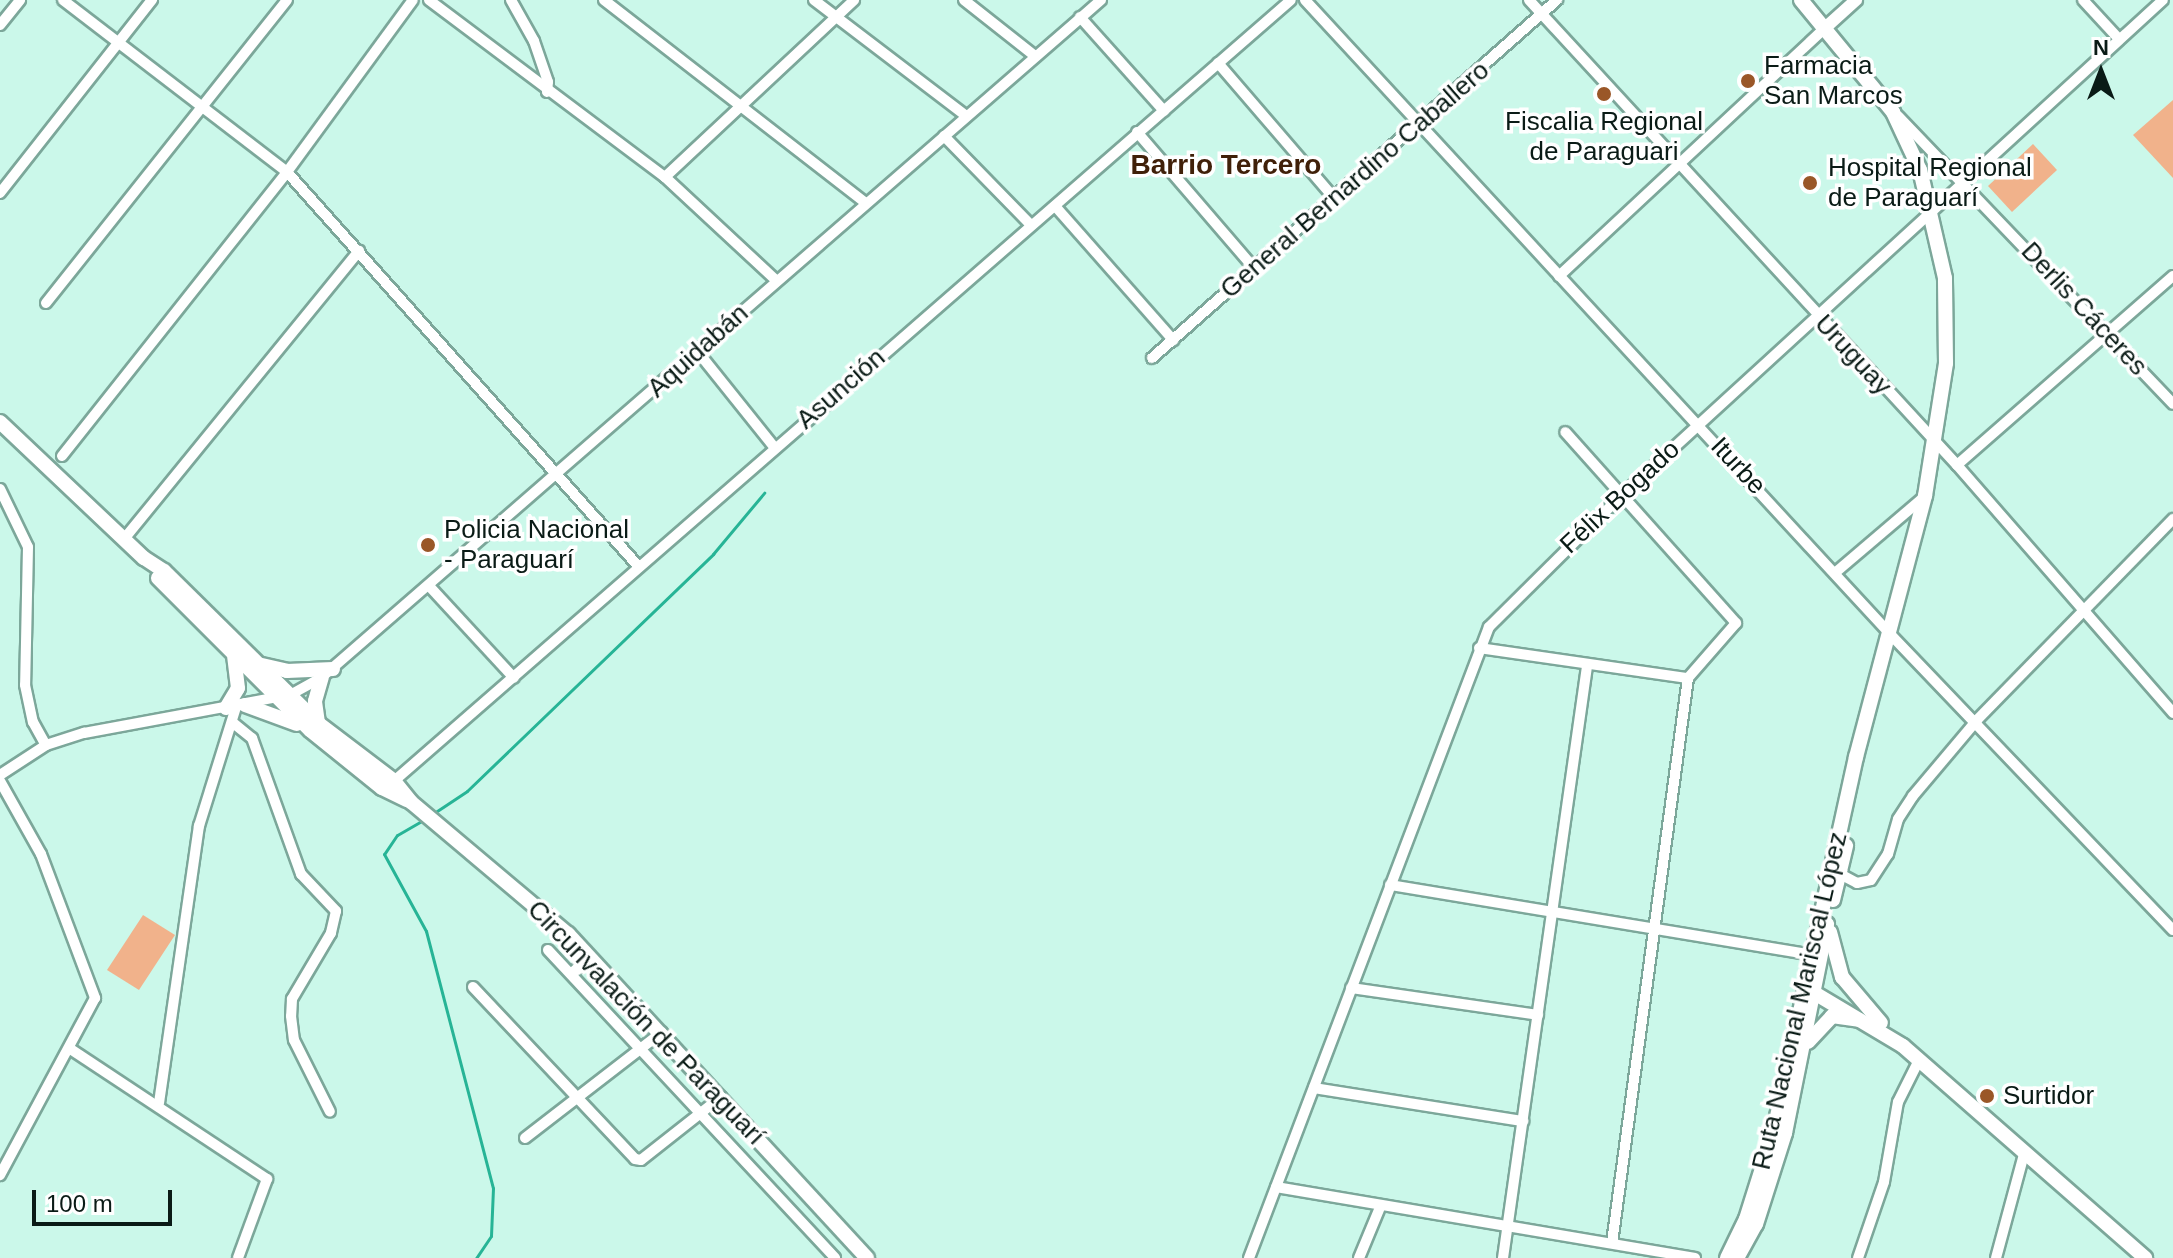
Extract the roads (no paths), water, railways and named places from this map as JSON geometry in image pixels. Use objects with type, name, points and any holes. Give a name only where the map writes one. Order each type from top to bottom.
[{"type":"highway","name":"Ruta Nacional Mariscal López","points":[[1727,1258],[1746,1219],[1771,1142],[1812,947],[1925,496],[1935,442],[1948,321],[1931,209],[1893,112],[1801,0]]},
{"type":"highway","name":"Circunvalación de Paraguarí","points":[[0,422],[144,558],[232,653],[382,788],[411,802]]},
{"type":"highway","name":"Circunvalación de Paraguarí","points":[[144,558],[164,571],[259,665],[283,696]]},
{"type":"highway","points":[[232,653],[238,688],[235,710],[314,727],[315,701],[327,673],[287,671],[259,665]]},
{"type":"highway","name":"Circunvalación de Paraguarí","points":[[314,727],[394,781],[411,802],[589,957],[662,1032],[867,1258]]},
{"type":"highway","name":"Ruta Nacional Mariscal López","points":[[1737,1258],[1756,1224],[1774,1172],[1816,994],[1828,920],[1864,759],[1863,740]]},
{"type":"highway","points":[[1828,920],[1847,986],[1903,1046],[2145,1258]]},
{"type":"highway","points":[[1796,1024],[1816,994],[1812,947]]},
{"type":"highway","points":[[1816,994],[1869,1022],[1903,1046]]},
{"type":"highway","points":[[1799,1060],[1814,1030],[1832,1016],[1869,1022]]},
{"type":"main road","points":[[1825,28],[1856,0]]},
{"type":"street","points":[[0,25],[20,0]]},
{"type":"street","points":[[63,0],[287,172],[639,567]]},
{"type":"street","points":[[0,193],[152,0]]},
{"type":"street","points":[[46,303],[287,0]]},
{"type":"street","points":[[62,456],[287,172],[413,0]]},
{"type":"street","points":[[429,0],[547,92],[665,177],[776,280]]},
{"type":"street","points":[[511,0],[534,41],[548,82],[547,92]]},
{"type":"street","points":[[814,0],[966,116]]},
{"type":"street","points":[[665,177],[854,0]]},
{"type":"street","points":[[964,0],[1035,56]]},
{"type":"street","name":"Aquidabán","points":[[0,775],[46,745],[84,733],[235,710],[283,696],[327,673],[431,588],[776,280],[1101,0]]},
{"type":"street","name":"Asunción","points":[[394,781],[1030,224],[1055,206],[1291,0]]},
{"type":"street","name":"Iturbe","points":[[1305,0],[1891,635],[1977,720],[2173,930]]},
{"type":"street","name":"Uruguay","points":[[1529,0],[1679,168],[1957,465],[2173,713]]},
{"type":"street","name":"General Bernardino Caballero","points":[[1152,358],[1557,0]]},
{"type":"street","points":[[2083,0],[2119,39]]},
{"type":"street","name":"Félix Bogado","points":[[1249,1258],[1479,648],[1502,608],[1931,209],[2163,0]]},
{"type":"street","points":[[610,2],[866,203]]},
{"type":"street","points":[[1080,17],[1164,111]]},
{"type":"street","points":[[1559,276],[1679,168],[1825,28]]},
{"type":"street","points":[[1218,63],[1335,199]]},
{"type":"street","name":"Derlis Cáceres","points":[[1893,112],[1965,181],[2173,404]]},
{"type":"street","points":[[1137,132],[1254,268]]},
{"type":"street","points":[[944,136],[1030,224]]},
{"type":"street","points":[[1055,206],[1173,340]]},
{"type":"street","points":[[124,539],[359,251]]},
{"type":"street","points":[[1957,465],[2110,336],[2173,276]]},
{"type":"street","points":[[698,352],[774,447]]},
{"type":"street","points":[[1565,432],[1736,623],[1688,678],[1657,929],[1612,1243]]},
{"type":"street","points":[[0,489],[28,547],[25,685],[33,722],[46,745]]},
{"type":"street","points":[[1836,572],[1925,496]]},
{"type":"street","points":[[1840,874],[1857,883],[1871,880],[1913,796],[1977,720],[2173,519]]},
{"type":"street","points":[[431,588],[514,678]]},
{"type":"street","points":[[1479,648],[1587,666],[1688,678]]},
{"type":"street","points":[[1503,1258],[1587,666]]},
{"type":"street","points":[[159,1103],[199,826],[235,710]]},
{"type":"street","points":[[235,710],[252,738],[301,874],[336,911],[331,933],[292,999],[291,1016],[294,1040],[330,1112]]},
{"type":"street","points":[[0,781],[41,854],[94,986],[95,998],[72,1050],[0,1175]]},
{"type":"street","points":[[1390,885],[1657,929],[1812,947]]},
{"type":"street","points":[[548,950],[704,1111],[835,1258]]},
{"type":"street","points":[[571,974],[589,957]]},
{"type":"street","points":[[473,987],[641,1160],[721,1097]]},
{"type":"street","points":[[1351,988],[1538,1015]]},
{"type":"street","points":[[525,1138],[662,1032]]},
{"type":"street","points":[[72,1050],[159,1103],[267,1179],[238,1258]]},
{"type":"street","points":[[1858,1258],[1884,1182],[1898,1102],[1919,1060]]},
{"type":"street","points":[[1314,1088],[1523,1121]]},
{"type":"street","points":[[1996,1258],[2024,1154]]},
{"type":"street","points":[[1276,1187],[1695,1258]]},
{"type":"street","points":[[1359,1258],[1381,1205]]},
{"type":"waterway","points":[[431,815],[467,791],[713,554],[764,493]]},
{"type":"waterway","points":[[425,819],[397,835],[384,854],[426,931],[493,1188],[491,1236],[476,1258]]},
{"type":"place","name":"Farmacia San Marcos","points":[[1748,81]]},
{"type":"place","name":"Fiscalia Regional de Paraguari","points":[[1604,94]]},
{"type":"place","name":"Hospital Regional de Paraguarí","points":[[1810,183]]},
{"type":"place","name":"Policia Nacional - Paraguarí","points":[[428,545]]},
{"type":"place","name":"Surtidor","points":[[1987,1096]]},
{"type":"district","name":"Barrio Tercero","points":[[1226,165]]}]
